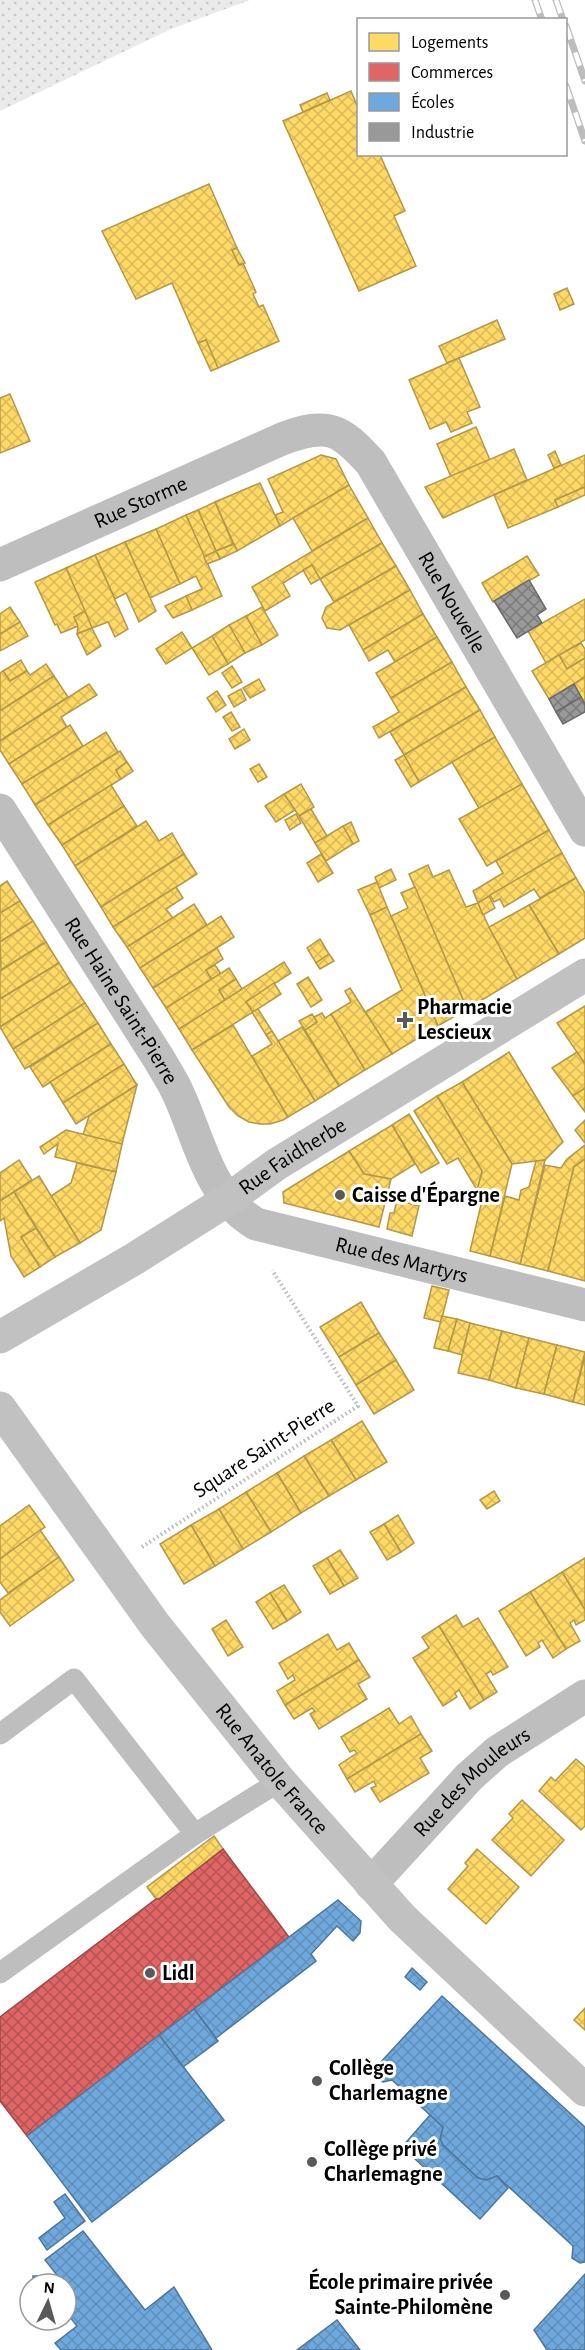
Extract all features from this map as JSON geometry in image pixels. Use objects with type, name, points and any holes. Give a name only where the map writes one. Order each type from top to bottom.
[{"type":"street","name":"Rue Nouvelle","points":[[282,439],[304,430],[339,433],[355,445],[371,463],[585,830]]},
{"type":"street","name":"Rue Storme","points":[[0,566],[282,439]]},
{"type":"street","name":"Rue Haine Saint-Pierre","points":[[0,810],[159,1059],[177,1091],[207,1167],[226,1201]]},
{"type":"street","name":"Rue Faidherbe","points":[[0,1337],[107,1276],[226,1201],[277,1164],[585,975]]},
{"type":"street","name":"Rue des Martyrs","points":[[226,1201],[240,1215],[256,1224],[585,1305]]},
{"type":"street","name":"Rue Anatole France","points":[[0,1408],[155,1625],[280,1781],[402,1918],[585,2090]]},
{"type":"street","name":"Rue des Mouleurs","points":[[371,1884],[469,1777],[497,1752],[585,1696]]},
{"type":"lane","points":[[0,1734],[74,1679],[195,1834]]},
{"type":"lane","points":[[0,1973],[195,1834],[280,1781]]},
{"type":"path","name":"Square Saint-Pierre","points":[[114,1566],[358,1406],[272,1270]]},
{"type":"shaded area","points":[[0,0],[250,0],[171,29],[0,111]]},
{"type":"building: Logements","points":[[351,91],[357,106],[357,156],[380,156],[405,211],[394,216],[416,266],[359,291],[283,121]]},
{"type":"building: Logements","points":[[327,93],[330,100],[303,112],[300,105]]},
{"type":"building: Logements","points":[[209,184],[237,248],[232,250],[239,265],[243,263],[256,292],[253,294],[259,307],[263,305],[279,341],[218,368],[206,340],[198,343],[172,283],[136,299],[102,231]]},
{"type":"building: Logements","points":[[237,248],[245,263],[239,265],[232,250]]},
{"type":"building: Logements","points":[[567,288],[574,304],[560,310],[554,294]]},
{"type":"building: Logements","points":[[497,320],[505,339],[447,363],[439,346]]},
{"type":"building: Logements","points":[[206,340],[218,368],[211,371],[198,343]]},
{"type":"building: Logements","points":[[459,358],[480,407],[467,412],[472,423],[451,432],[446,422],[430,429],[409,380]]},
{"type":"building: Logements","points":[[10,394],[30,441],[0,453],[0,398]]},
{"type":"building: Logements","points":[[476,427],[490,460],[451,477],[437,444]]},
{"type":"building: Logements","points":[[514,449],[527,480],[443,518],[425,487]]},
{"type":"building: Logements","points":[[555,451],[561,465],[554,468],[548,455]]},
{"type":"building: Logements","points":[[321,455],[336,459],[349,485],[280,526],[275,515],[283,512],[268,479]]},
{"type":"building: Logements","points":[[585,455],[585,487],[555,500],[558,507],[508,528],[494,495]]},
{"type":"building: Logements","points":[[260,483],[280,526],[237,551],[215,502]]},
{"type":"building: Logements","points":[[349,485],[368,518],[312,551],[293,518]]},
{"type":"building: Logements","points":[[585,487],[585,495],[558,507],[555,500]]},
{"type":"building: Logements","points":[[215,502],[233,544],[216,551],[198,510]]},
{"type":"building: Logements","points":[[198,510],[216,551],[204,557],[186,515]]},
{"type":"building: Logements","points":[[186,515],[222,596],[192,610],[186,596],[202,589],[196,576],[180,584],[156,529]]},
{"type":"building: Logements","points":[[368,518],[382,543],[320,579],[312,565],[283,583],[290,596],[265,611],[252,587]]},
{"type":"building: Logements","points":[[156,529],[180,584],[150,598],[125,542]]},
{"type":"building: Logements","points":[[125,542],[156,611],[139,622],[126,593],[115,599],[95,555]]},
{"type":"building: Logements","points":[[382,543],[396,566],[334,602],[320,579]]},
{"type":"building: Logements","points":[[234,544],[237,551],[220,559],[216,551]]},
{"type":"building: Logements","points":[[216,551],[220,559],[207,564],[204,557]]},
{"type":"building: Logements","points":[[95,555],[128,629],[115,637],[108,622],[92,628],[66,568]]},
{"type":"building: Logements","points":[[527,556],[539,575],[493,602],[482,583]]},
{"type":"building: Logements","points":[[312,565],[320,579],[311,584],[303,570]]},
{"type":"building: Logements","points":[[396,566],[410,590],[340,630],[327,628],[322,618],[326,607]]},
{"type":"building: Logements","points":[[66,568],[85,611],[74,617],[78,626],[61,633],[35,582]]},
{"type":"building: Logements","points":[[410,590],[423,614],[363,650],[349,625]]},
{"type":"building: Logements","points":[[186,596],[192,610],[173,618],[165,606]]},
{"type":"building: Logements","points":[[585,599],[585,640],[546,663],[528,631]]},
{"type":"building: Logements","points":[[10,607],[20,622],[0,634],[0,614]]},
{"type":"building: Logements","points":[[262,607],[278,635],[262,645],[246,616]]},
{"type":"building: Logements","points":[[85,611],[92,628],[77,634],[78,626],[74,617]]},
{"type":"building: Logements","points":[[423,614],[437,637],[395,662],[388,650],[369,661],[363,650]]},
{"type":"building: Logements","points":[[246,616],[262,645],[245,653],[229,625]]},
{"type":"building: Logements","points":[[20,622],[28,636],[0,651],[0,634]]},
{"type":"building: Logements","points":[[229,625],[245,653],[228,664],[212,636]]},
{"type":"building: Logements","points":[[92,628],[101,646],[87,655],[77,634]]},
{"type":"building: Logements","points":[[182,632],[192,648],[166,664],[156,649]]},
{"type":"building: Logements","points":[[212,636],[228,664],[209,675],[192,648]]},
{"type":"building: Logements","points":[[437,637],[452,662],[391,698],[376,673]]},
{"type":"building: Logements","points":[[581,643],[585,649],[585,658],[567,669],[559,655]]},
{"type":"building: Logements","points":[[559,655],[567,669],[585,658],[585,677],[549,699],[532,671]]},
{"type":"building: Logements","points":[[21,660],[27,671],[10,681],[3,671]]},
{"type":"building: Logements","points":[[452,662],[466,687],[379,738],[373,727],[399,712],[391,698]]},
{"type":"building: Logements","points":[[46,664],[54,676],[0,711],[0,673],[3,671],[10,681],[27,671],[30,675]]},
{"type":"building: Logements","points":[[232,666],[242,682],[232,688],[222,673]]},
{"type":"building: Logements","points":[[54,676],[68,697],[0,741],[0,711]]},
{"type":"building: Logements","points":[[585,677],[585,704],[574,684]]},
{"type":"building: Logements","points":[[259,679],[265,690],[250,698],[243,688]]},
{"type":"building: Logements","points":[[89,684],[97,695],[61,717],[67,727],[9,764],[0,750],[0,741]]},
{"type":"building: Logements","points":[[466,687],[480,710],[404,755],[390,732]]},
{"type":"building: Logements","points":[[241,689],[246,700],[234,707],[228,696]]},
{"type":"building: Logements","points":[[217,691],[226,705],[216,712],[207,698]]},
{"type":"building: Logements","points":[[480,710],[495,737],[419,782],[404,755]]},
{"type":"building: Logements","points":[[231,712],[240,727],[232,731],[223,717]]},
{"type":"building: Logements","points":[[70,725],[83,746],[22,784],[9,764]]},
{"type":"building: Logements","points":[[244,729],[250,740],[235,749],[229,739]]},
{"type":"building: Logements","points":[[106,732],[118,752],[35,805],[22,784]]},
{"type":"building: Logements","points":[[495,737],[522,784],[480,810],[452,762]]},
{"type":"building: Logements","points":[[120,751],[127,762],[116,770],[121,779],[48,825],[35,805]]},
{"type":"building: Logements","points":[[404,755],[419,782],[411,787],[395,760]]},
{"type":"building: Logements","points":[[127,762],[133,771],[121,779],[116,770]]},
{"type":"building: Logements","points":[[259,764],[267,777],[258,782],[250,769]]},
{"type":"building: Logements","points":[[301,784],[314,807],[299,816],[284,794]]},
{"type":"building: Logements","points":[[522,784],[549,830],[487,866],[459,819]]},
{"type":"building: Logements","points":[[111,785],[124,806],[62,845],[48,825]]},
{"type":"building: Logements","points":[[284,794],[295,810],[276,822],[265,806]]},
{"type":"building: Logements","points":[[124,806],[137,826],[75,866],[62,845]]},
{"type":"building: Logements","points":[[311,809],[327,836],[315,843],[299,816]]},
{"type":"building: Logements","points":[[296,814],[301,823],[290,830],[285,820]]},
{"type":"building: Logements","points":[[146,821],[159,841],[172,833],[184,854],[101,907],[75,866]]},
{"type":"building: Logements","points":[[351,822],[359,841],[353,844],[343,826]]},
{"type":"building: Logements","points":[[343,826],[353,844],[326,861],[315,843]]},
{"type":"building: Logements","points":[[549,830],[562,853],[478,903],[473,891],[503,873],[496,861]]},
{"type":"building: Logements","points":[[562,853],[576,878],[540,898],[534,889],[504,907],[500,899],[494,902],[490,895]]},
{"type":"building: Logements","points":[[184,854],[197,874],[113,927],[101,907]]},
{"type":"building: Logements","points":[[321,854],[333,873],[318,882],[307,863]]},
{"type":"building: Logements","points":[[428,865],[433,877],[449,870],[466,907],[478,903],[517,979],[467,1009],[409,874]]},
{"type":"building: Logements","points":[[391,869],[396,880],[379,888],[375,877]]},
{"type":"building: Logements","points":[[576,878],[585,893],[585,938],[559,954],[529,905]]},
{"type":"building: Logements","points":[[7,881],[20,901],[0,913],[0,886]]},
{"type":"building: Logements","points":[[377,882],[387,907],[370,915],[358,890]]},
{"type":"building: Logements","points":[[176,887],[183,898],[166,909],[173,918],[127,947],[113,927]]},
{"type":"building: Logements","points":[[415,887],[467,1009],[438,1026],[391,916],[408,908],[401,893]]},
{"type":"building: Logements","points":[[489,896],[495,908],[483,915],[478,903]]},
{"type":"building: Logements","points":[[20,901],[33,921],[0,942],[0,913]]},
{"type":"building: Logements","points":[[194,904],[207,925],[140,968],[127,947]]},
{"type":"building: Logements","points":[[529,905],[559,954],[517,979],[489,927]]},
{"type":"building: Logements","points":[[387,907],[438,1026],[392,1054],[365,1012],[402,990],[370,915]]},
{"type":"building: Logements","points":[[221,916],[234,937],[153,988],[140,968]]},
{"type":"building: Logements","points":[[33,921],[46,942],[1,970],[0,942]]},
{"type":"building: Logements","points":[[320,939],[329,954],[316,963],[307,948]]},
{"type":"building: Logements","points":[[46,942],[59,963],[0,999],[0,971]]},
{"type":"building: Logements","points":[[217,948],[223,959],[206,970],[212,980],[166,1008],[153,988]]},
{"type":"building: Logements","points":[[329,954],[334,961],[320,969],[316,963]]},
{"type":"building: Logements","points":[[284,962],[291,973],[246,1002],[253,1012],[192,1050],[179,1029]]},
{"type":"building: Logements","points":[[59,963],[71,982],[0,1027],[0,999]]},
{"type":"building: Logements","points":[[215,965],[221,974],[212,980],[206,970]]},
{"type":"building: Logements","points":[[229,968],[236,979],[219,990],[225,1000],[179,1029],[166,1008]]},
{"type":"building: Logements","points":[[308,977],[322,1000],[311,1007],[297,984]]},
{"type":"building: Logements","points":[[236,979],[242,989],[225,1000],[219,990]]},
{"type":"building: Logements","points":[[71,982],[85,1003],[13,1049],[0,1027]]},
{"type":"building: Logements","points":[[274,983],[281,994],[253,1012],[246,1002]]},
{"type":"building: Logements","points":[[350,988],[392,1054],[365,1070],[331,1014],[351,1002],[345,991]]},
{"type":"building: Logements","points":[[85,1003],[98,1023],[25,1069],[13,1049]]},
{"type":"building: Logements","points":[[585,1006],[585,1064],[557,1023]]},
{"type":"building: Logements","points":[[258,1009],[272,1031],[266,1035],[252,1012]]},
{"type":"building: Logements","points":[[322,1013],[325,1018],[331,1014],[365,1070],[339,1086],[305,1030],[317,1022],[314,1017]]},
{"type":"building: Logements","points":[[312,1014],[317,1022],[305,1030],[299,1021]]},
{"type":"building: Logements","points":[[98,1023],[111,1044],[43,1087],[30,1067]]},
{"type":"building: Logements","points":[[233,1025],[288,1117],[283,1120],[260,1124],[249,1122],[238,1116],[229,1107],[192,1050]]},
{"type":"building: Logements","points":[[302,1027],[339,1086],[315,1101],[278,1041]]},
{"type":"building: Logements","points":[[272,1031],[315,1101],[288,1117],[252,1056],[272,1044],[266,1035]]},
{"type":"building: Logements","points":[[111,1044],[124,1064],[63,1103],[50,1082]]},
{"type":"building: Logements","points":[[509,1052],[563,1142],[545,1160],[512,1164],[462,1082]]},
{"type":"building: Logements","points":[[577,1052],[585,1064],[585,1088],[573,1096],[552,1068]]},
{"type":"building: Logements","points":[[124,1064],[137,1085],[76,1124],[63,1103]]},
{"type":"building: Logements","points":[[462,1082],[512,1164],[490,1256],[470,1251],[484,1192],[477,1190],[482,1171],[437,1096]]},
{"type":"building: Logements","points":[[137,1085],[122,1144],[83,1135],[89,1116]]},
{"type":"building: Logements","points":[[585,1088],[585,1112],[573,1096]]},
{"type":"building: Logements","points":[[437,1096],[482,1171],[477,1190],[458,1158],[447,1164],[414,1111]]},
{"type":"building: Logements","points":[[409,1114],[439,1163],[421,1173],[392,1125]]},
{"type":"building: Logements","points":[[585,1120],[585,1143],[575,1130]]},
{"type":"building: Logements","points":[[392,1125],[415,1164],[391,1179],[364,1174],[349,1151]]},
{"type":"building: Logements","points":[[66,1130],[122,1144],[116,1172],[55,1157],[58,1144],[44,1154],[40,1147]]},
{"type":"building: Logements","points":[[585,1145],[585,1159],[574,1167],[548,1271],[520,1264],[545,1165],[561,1168],[567,1159]]},
{"type":"building: Logements","points":[[349,1151],[364,1174],[391,1179],[379,1227],[284,1203],[283,1192]]},
{"type":"building: Logements","points":[[585,1159],[585,1281],[548,1271],[574,1167]]},
{"type":"building: Logements","points":[[19,1160],[32,1180],[0,1201],[0,1173]]},
{"type":"building: Logements","points":[[545,1160],[520,1264],[490,1256],[505,1196],[519,1200],[521,1190],[529,1187],[536,1161]]},
{"type":"building: Logements","points":[[77,1163],[116,1172],[101,1230],[80,1243],[51,1196],[71,1183]]},
{"type":"building: Logements","points":[[39,1176],[80,1243],[55,1257],[14,1192]]},
{"type":"building: Logements","points":[[14,1192],[36,1228],[21,1237],[40,1267],[24,1277],[11,1256],[4,1218],[0,1221],[0,1201]]},
{"type":"building: Logements","points":[[397,1200],[419,1206],[412,1236],[387,1229],[390,1213],[394,1213]]},
{"type":"building: Logements","points":[[36,1228],[55,1257],[40,1267],[21,1237]]},
{"type":"building: Logements","points":[[432,1286],[449,1290],[441,1322],[424,1318]]},
{"type":"building: Logements","points":[[361,1302],[379,1333],[339,1357],[320,1327]]},
{"type":"building: Logements","points":[[442,1316],[457,1319],[448,1351],[434,1348]]},
{"type":"building: Logements","points":[[457,1319],[470,1323],[462,1355],[448,1351]]},
{"type":"building: Logements","points":[[470,1323],[502,1331],[489,1380],[458,1373]]},
{"type":"building: Logements","points":[[502,1331],[529,1338],[516,1388],[489,1380]]},
{"type":"building: Logements","points":[[379,1333],[396,1360],[356,1385],[339,1357]]},
{"type":"building: Logements","points":[[529,1338],[557,1345],[544,1394],[516,1388]]},
{"type":"building: Logements","points":[[557,1345],[585,1352],[573,1402],[544,1394]]},
{"type":"building: Logements","points":[[585,1356],[585,1405],[573,1402]]},
{"type":"building: Logements","points":[[396,1360],[414,1390],[374,1414],[356,1385]]},
{"type":"building: Logements","points":[[362,1421],[387,1462],[356,1480],[331,1440]]},
{"type":"building: Logements","points":[[331,1440],[356,1480],[329,1496],[304,1456]]},
{"type":"building: Logements","points":[[304,1456],[329,1496],[301,1513],[277,1473]]},
{"type":"building: Logements","points":[[277,1473],[301,1513],[271,1532],[246,1492]]},
{"type":"building: Logements","points":[[494,1491],[500,1501],[487,1509],[480,1500]]},
{"type":"building: Logements","points":[[246,1492],[271,1532],[243,1549],[219,1509]]},
{"type":"building: Logements","points":[[29,1505],[45,1527],[0,1559],[0,1526]]},
{"type":"building: Logements","points":[[219,1509],[243,1549],[215,1566],[191,1525]]},
{"type":"building: Logements","points":[[398,1515],[414,1543],[401,1552],[384,1524]]},
{"type":"building: Logements","points":[[384,1524],[401,1552],[387,1560],[370,1532]]},
{"type":"building: Logements","points":[[191,1525],[215,1566],[184,1584],[160,1544]]},
{"type":"building: Logements","points":[[40,1530],[59,1557],[8,1593],[0,1582],[0,1559]]},
{"type":"building: Logements","points":[[340,1550],[358,1578],[344,1586],[327,1558]]},
{"type":"building: Logements","points":[[59,1557],[74,1580],[10,1626],[0,1612],[0,1600]]},
{"type":"building: Logements","points":[[327,1558],[344,1586],[330,1594],[313,1566]]},
{"type":"building: Logements","points":[[585,1558],[585,1610],[562,1572]]},
{"type":"building: Logements","points":[[562,1572],[585,1610],[585,1620],[576,1625],[574,1620],[570,1623],[580,1641],[566,1649],[530,1592]]},
{"type":"building: Logements","points":[[284,1585],[301,1612],[287,1621],[270,1593]]},
{"type":"building: Logements","points":[[530,1592],[566,1649],[553,1658],[542,1640],[538,1643],[540,1647],[526,1656],[499,1611]]},
{"type":"building: Logements","points":[[270,1593],[287,1621],[273,1629],[256,1602]]},
{"type":"building: Logements","points":[[456,1615],[463,1627],[478,1618],[508,1667],[493,1675],[491,1671],[486,1674],[497,1692],[484,1700],[439,1626]]},
{"type":"building: Logements","points":[[226,1620],[243,1647],[228,1656],[212,1629]]},
{"type":"building: Logements","points":[[439,1626],[484,1700],[470,1709],[459,1690],[455,1693],[457,1697],[443,1706],[413,1658],[429,1648],[422,1637]]},
{"type":"building: Logements","points":[[328,1634],[337,1650],[349,1643],[359,1660],[285,1705],[277,1691],[295,1680],[293,1675],[288,1679],[279,1663]]},
{"type":"building: Logements","points":[[359,1660],[370,1677],[358,1684],[367,1699],[319,1729],[310,1714],[315,1711],[312,1708],[294,1719],[285,1705]]},
{"type":"building: Logements","points":[[389,1708],[399,1724],[411,1716],[421,1734],[347,1779],[339,1765],[357,1753],[354,1750],[350,1752],[341,1737]]},
{"type":"building: Logements","points":[[421,1734],[432,1751],[420,1758],[429,1773],[380,1802],[371,1788],[376,1786],[374,1781],[355,1792],[347,1779]]},
{"type":"building: Logements","points":[[576,1759],[585,1767],[585,1826],[581,1830],[539,1791],[551,1777],[555,1781]]},
{"type":"building: Logements","points":[[522,1800],[564,1840],[531,1876],[492,1840],[513,1818],[509,1814]]},
{"type":"building: Logements","points":[[214,1836],[223,1849],[156,1899],[147,1887]]},
{"type":"building: Logements","points":[[477,1849],[519,1887],[486,1924],[448,1889],[468,1866],[465,1863]]},
{"type":"building: Logements","points":[[585,2008],[585,2030],[574,2020]]},
{"type":"building: Commerces","name":"Lidl","points":[[223,1849],[289,1937],[27,2136],[0,2101],[0,2017]]},
{"type":"building: Écoles","points":[[338,1900],[361,1921],[360,1933],[353,1941],[337,1926],[311,1954],[316,1961],[216,2038],[194,2009]]},
{"type":"building: Écoles","points":[[412,1968],[427,1982],[420,1990],[405,1977]]},
{"type":"building: Écoles","points":[[442,1996],[585,2127],[585,2262],[580,2263],[572,2258],[573,2246],[497,2176],[487,2180],[478,2178],[443,2145],[440,2139],[443,2127],[392,2080],[383,2082],[376,2078],[377,2066]]},
{"type":"building: Écoles","points":[[194,2009],[218,2041],[183,2067],[159,2035]]},
{"type":"building: Écoles","points":[[159,2035],[224,2120],[92,2222],[27,2136]]},
{"type":"building: Écoles","points":[[430,2115],[443,2127],[440,2139],[443,2145],[478,2178],[487,2180],[497,2176],[508,2188],[480,2219],[402,2147]]},
{"type":"building: Écoles","points":[[65,2194],[85,2221],[47,2250],[39,2238],[65,2218],[54,2202]]},
{"type":"building: Écoles","points":[[83,2231],[145,2310],[174,2287],[212,2350],[61,2350],[55,2343],[69,2332],[78,2332],[78,2272],[54,2272],[45,2260]]},
{"type":"building: Écoles","points":[[585,2274],[585,2350],[547,2350],[534,2330]]},
{"type":"building: Écoles","points":[[337,2320],[360,2350],[297,2350]]},
{"type":"building: Industrie","points":[[529,580],[546,609],[537,615],[542,623],[517,638],[494,601]]},
{"type":"building: Industrie","points":[[574,684],[581,697],[556,712],[549,699]]},
{"type":"building: Industrie","points":[[581,697],[585,704],[585,712],[563,724],[556,712]]},
{"type":"railway","points":[[535,0],[541,18]]},
{"type":"railway","points":[[556,0],[562,18]]},
{"type":"railway","points":[[567,29],[585,81]]},
{"type":"railway","points":[[567,89],[585,141]]},
{"type":"place","name":"Pharmacie Lescieux","points":[[405,1020]]},
{"type":"place","name":"Caisse d'Épargne","points":[[340,1195]]},
{"type":"place","name":"Lidl","points":[[150,1973]]},
{"type":"place","name":"Collège Charlemagne","points":[[317,2081]]},
{"type":"place","name":"Collège privé Charlemagne","points":[[312,2162]]},
{"type":"place","name":"École primaire privée Sainte-Philomène","points":[[505,2295]]}]
